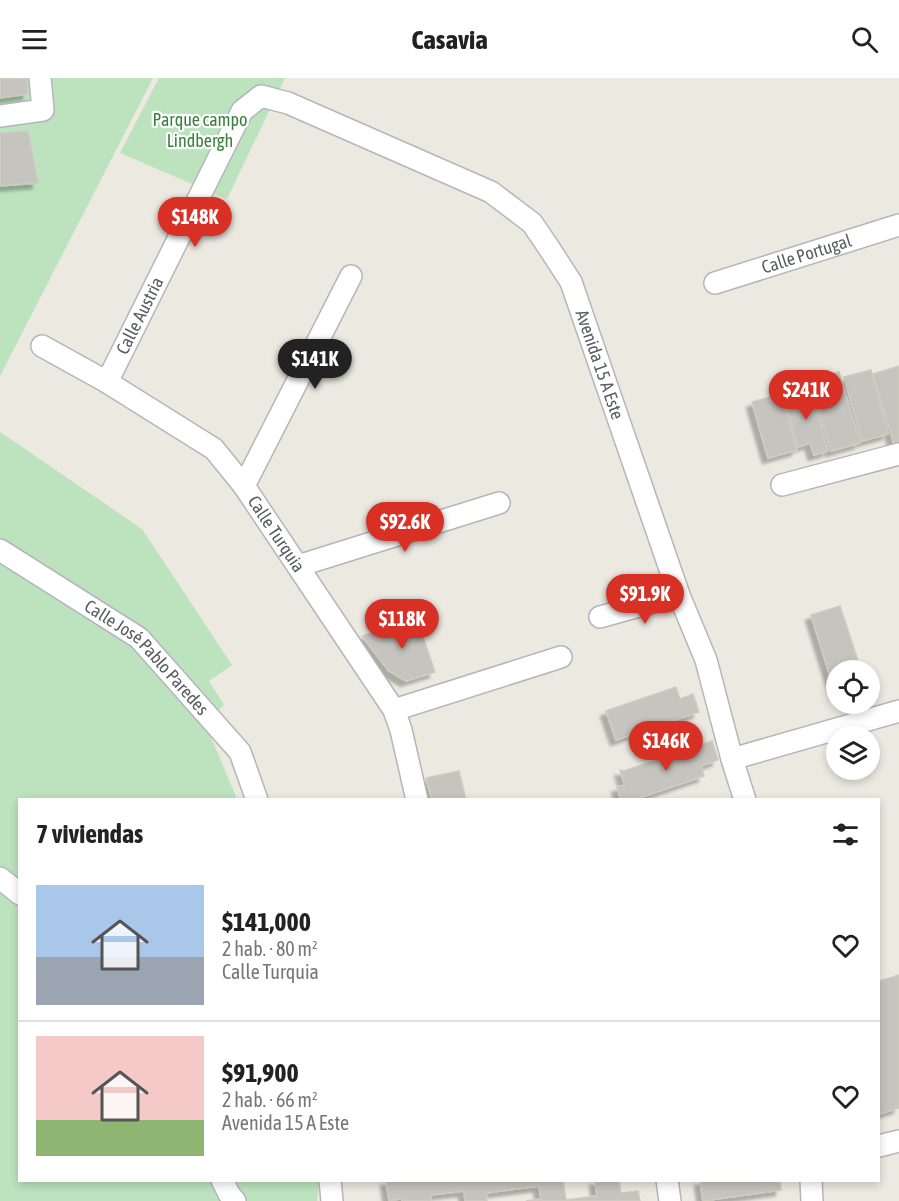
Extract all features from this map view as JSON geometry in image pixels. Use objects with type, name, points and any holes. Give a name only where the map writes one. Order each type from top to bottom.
[{"type":"street","points":[[0,116],[42,110],[40,78]]},
{"type":"street","name":"Calle Austria","points":[[106,382],[242,111],[261,96]]},
{"type":"street","name":"Avenida 15 A Este","points":[[261,96],[288,103],[490,192],[532,223],[571,282],[679,595],[706,660],[744,798]]},
{"type":"street","name":"Calle Portugal","points":[[715,283],[899,225]]},
{"type":"street","points":[[244,486],[351,276]]},
{"type":"street","name":"Calle Turquia","points":[[42,346],[106,382],[214,449],[244,486],[394,710],[401,730],[417,798]]},
{"type":"street","points":[[782,485],[899,454]]},
{"type":"street","points":[[298,567],[499,503]]},
{"type":"street","name":"Calle José Pablo Paredes","points":[[0,550],[139,638],[240,752],[256,798]]},
{"type":"street","points":[[600,617],[679,595]]},
{"type":"street","points":[[394,710],[561,657]]},
{"type":"street","points":[[732,759],[899,711]]},
{"type":"street","points":[[0,878],[18,892]]},
{"type":"street","points":[[880,1146],[899,1141]]},
{"type":"street","points":[[223,1182],[235,1201]]},
{"type":"street","points":[[667,1182],[670,1201]]},
{"type":"street","points":[[811,1182],[812,1201]]},
{"type":"green space","points":[[0,78],[153,78],[0,376]]},
{"type":"green space","name":"Parque campo Lindbergh","points":[[159,78],[285,78],[227,199],[120,153]]},
{"type":"green space","points":[[0,432],[142,529],[232,665],[209,681],[224,705],[205,723],[237,798],[18,798],[18,1182],[319,1182],[317,1201],[0,1201]]},
{"type":"building","points":[[0,78],[27,78],[28,94],[0,98]]},
{"type":"building","points":[[28,131],[38,183],[0,186],[0,133]]},
{"type":"building","points":[[899,366],[899,446],[895,447],[873,374]]},
{"type":"building","points":[[871,370],[888,434],[862,441],[844,377]]},
{"type":"building","points":[[839,372],[860,443],[831,451],[810,380]]},
{"type":"building","points":[[810,388],[828,451],[814,455],[810,443],[798,447],[784,395]]},
{"type":"building","points":[[781,394],[797,450],[768,458],[752,402]]},
{"type":"building","points":[[840,606],[858,660],[826,660],[826,663],[811,615]]},
{"type":"building","points":[[417,619],[435,672],[406,681],[389,671],[362,636]]},
{"type":"building","points":[[676,687],[680,699],[693,694],[699,712],[616,740],[606,711]]},
{"type":"building","points":[[712,741],[718,760],[701,766],[704,776],[639,798],[620,798],[617,787],[625,785],[620,770],[624,771]]},
{"type":"building","points":[[459,771],[466,798],[431,798],[426,778]]},
{"type":"building","points":[[899,975],[899,1108],[880,1114],[880,981]]},
{"type":"building","points":[[386,1182],[563,1182],[566,1200],[597,1196],[595,1182],[619,1182],[621,1193],[638,1191],[640,1201],[526,1201],[541,1199],[539,1186],[486,1193],[487,1201],[465,1201],[464,1191],[430,1195],[431,1201],[389,1200]]},
{"type":"building","points":[[700,1182],[780,1182],[781,1190],[703,1201]]}]
